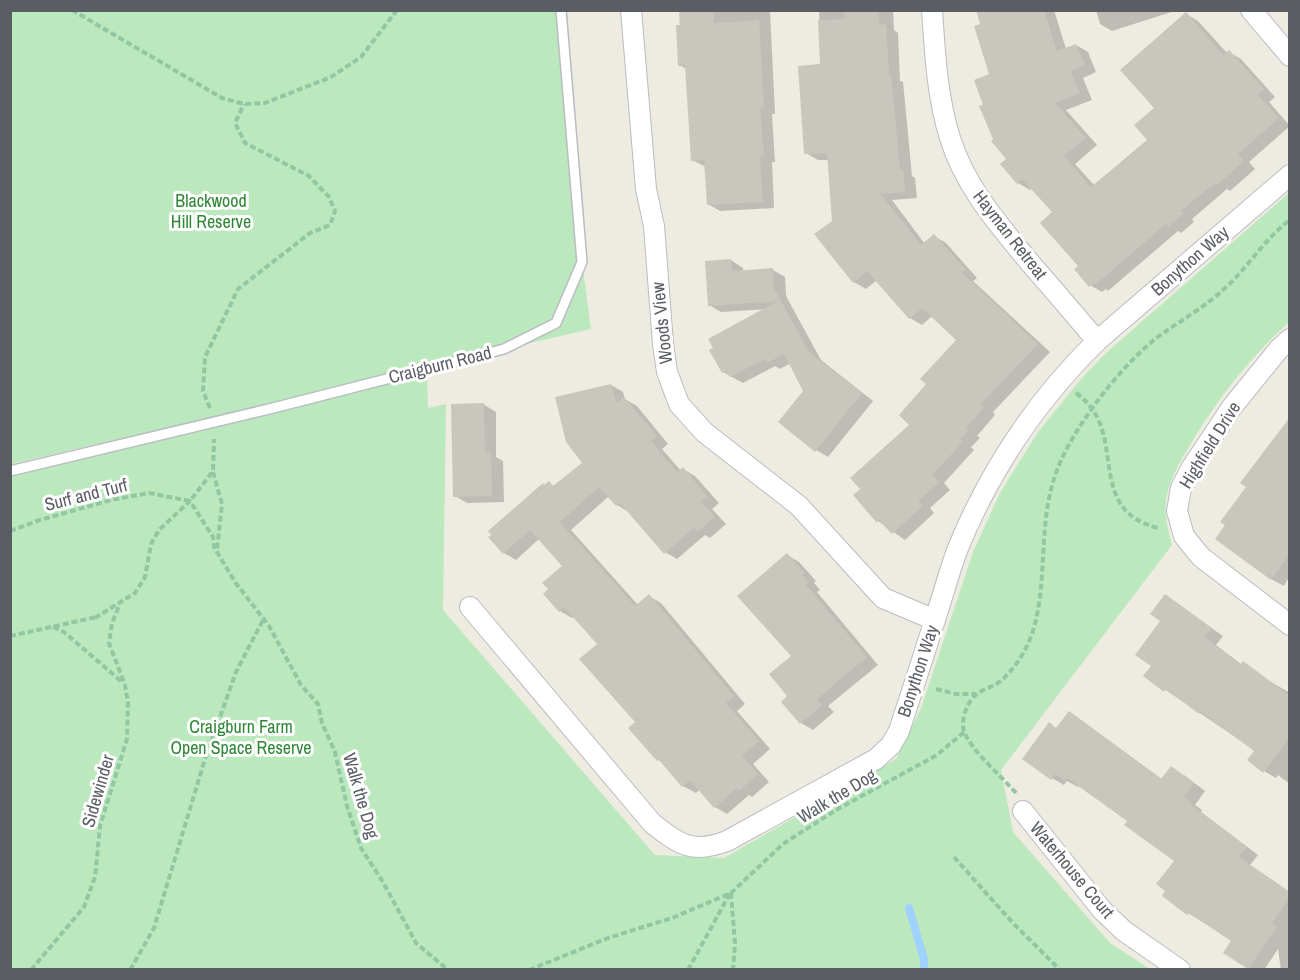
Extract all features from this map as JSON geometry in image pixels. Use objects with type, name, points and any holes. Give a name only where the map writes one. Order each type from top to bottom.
[{"type":"street","name":"Woods View","points":[[631,10],[646,189],[654,226],[663,344],[667,372],[680,404],[704,432],[799,506],[883,598],[935,620]]},
{"type":"street","name":"Hayman Retreat","points":[[932,10],[942,108],[950,139],[977,197],[1097,341]]},
{"type":"street","points":[[1251,10],[1290,56]]},
{"type":"street","name":"Bonython Way","points":[[470,607],[652,823],[671,839],[702,849],[727,841],[876,759],[891,745],[899,730],[916,682],[957,551],[972,516],[1013,442],[1059,381],[1097,341],[1290,174]]},
{"type":"street","name":"Highfield Drive","points":[[1180,527],[1177,511],[1181,488],[1192,467],[1232,407],[1279,349],[1290,339]]},
{"type":"street","points":[[1180,527],[1184,536],[1201,557],[1290,625]]},
{"type":"street","name":"Waterhouse Court","points":[[1023,811],[1102,910],[1124,931],[1180,969]]},
{"type":"lane","name":"Craigburn Road","points":[[10,471],[504,349],[556,323],[582,262],[561,10]]},
{"type":"path","points":[[72,10],[222,98],[244,104],[265,103],[331,77],[361,57],[397,10]]},
{"type":"path","points":[[216,551],[222,504],[213,471],[214,422],[203,391],[205,357],[238,289],[310,233],[330,225],[335,211],[329,197],[309,176],[245,143],[235,123],[244,104]]},
{"type":"path","points":[[916,682],[956,694],[977,694],[988,690],[1004,679],[1023,655],[1029,643],[1040,603],[1045,516],[1053,480],[1065,452],[1093,408],[1143,350],[1173,325],[1224,290],[1276,231],[1290,220]]},
{"type":"path","points":[[1059,381],[1093,408],[1105,435],[1112,489],[1120,503],[1137,519],[1152,526],[1161,529],[1180,527]]},
{"type":"path","points":[[190,501],[213,471]]},
{"type":"path","name":"Surf and Turf","points":[[10,531],[111,500],[149,493],[190,501]]},
{"type":"path","name":"Walk the Dog","points":[[190,501],[213,537],[216,551],[235,582],[269,626],[301,685],[318,704],[322,723],[335,752],[347,806],[362,848],[416,944],[448,969]]},
{"type":"path","name":"Sidewinder","points":[[10,636],[95,618],[135,593],[145,577],[151,544],[159,530],[190,501]]},
{"type":"path","name":"Sidewinder","points":[[31,969],[84,907],[95,877],[100,826],[127,739],[128,702],[109,643],[112,623],[120,603]]},
{"type":"path","points":[[130,969],[154,928],[220,716],[236,672],[263,620]]},
{"type":"path","points":[[52,627],[64,632],[115,674],[124,685]]},
{"type":"path","points":[[977,694],[964,712],[964,732],[1023,801],[1023,811]]},
{"type":"path","name":"Walk the Dog","points":[[688,969],[731,893],[783,844],[836,810],[937,755],[964,732]]},
{"type":"path","points":[[954,857],[1012,922],[1060,969]]},
{"type":"path","points":[[731,893],[735,943],[733,969]]},
{"type":"path","name":"Walk the Dog","points":[[529,969],[608,938],[672,918],[731,893]]},
{"type":"green space","name":"Blackwood Hill Reserve","points":[[10,11],[567,11],[582,262],[591,329],[11,464]]},
{"type":"green space","name":"Craigburn Farm Open Space Reserve","points":[[1289,193],[1289,322],[1231,385],[1205,420],[1178,466],[1166,502],[1166,520],[1172,545],[1001,770],[1013,832],[1110,943],[1150,969],[11,969],[10,465],[427,369],[428,408],[446,404],[443,610],[655,855],[724,858],[896,759],[921,708],[973,552],[1000,493],[1038,432],[1082,378],[1106,353]]},
{"type":"building","points":[[679,10],[714,10],[714,23],[759,20],[764,107],[760,108],[764,155],[760,156],[763,202],[707,205],[704,160],[691,161],[685,65],[678,66],[676,25],[680,25]]},
{"type":"building","points":[[879,10],[879,25],[886,24],[889,74],[891,74],[900,170],[903,169],[905,192],[881,194],[921,245],[934,234],[966,270],[962,273],[1038,344],[981,404],[984,407],[960,439],[963,442],[932,475],[939,483],[918,501],[923,506],[892,534],[879,520],[877,523],[853,495],[860,489],[850,478],[909,425],[899,415],[926,384],[920,379],[956,340],[922,308],[909,319],[867,271],[853,283],[814,234],[832,221],[827,153],[804,154],[798,66],[820,64],[818,20],[845,19],[844,11]]},
{"type":"building","points":[[976,10],[1044,10],[1057,51],[1076,44],[1085,65],[1071,71],[1080,93],[1055,103],[1086,138],[1064,156],[1091,187],[1147,140],[1134,125],[1154,108],[1120,70],[1186,12],[1223,55],[1229,50],[1264,89],[1258,95],[1279,118],[1238,154],[1244,161],[1217,185],[1215,183],[1181,211],[1183,214],[1168,227],[1166,224],[1095,285],[1093,283],[1089,287],[1074,269],[1078,266],[1040,223],[1052,212],[1022,179],[1017,184],[1000,164],[1006,159],[991,141],[993,139],[979,106],[983,105],[974,80],[989,74],[974,26],[980,24]]},
{"type":"building","points":[[731,259],[732,271],[773,268],[774,288],[809,352],[862,393],[815,452],[778,422],[803,391],[784,354],[767,363],[765,359],[730,377],[726,371],[722,373],[709,350],[713,348],[708,339],[778,301],[708,306],[705,261]]},
{"type":"building","points":[[611,384],[616,403],[624,397],[657,436],[651,441],[677,472],[683,467],[707,496],[701,501],[715,517],[697,532],[694,528],[664,554],[620,503],[616,506],[599,487],[560,522],[635,606],[649,594],[734,696],[726,703],[759,741],[742,756],[758,774],[739,791],[737,788],[714,808],[690,780],[682,787],[659,760],[657,761],[628,728],[635,722],[579,659],[597,644],[564,607],[559,612],[543,594],[548,589],[542,583],[562,566],[530,530],[503,554],[488,537],[491,535],[488,531],[543,483],[544,485],[549,481],[553,486],[582,463],[566,442],[555,397]]},
{"type":"building","points":[[484,403],[485,452],[491,452],[492,496],[453,497],[451,404]]},
{"type":"building","points":[[1290,417],[1290,554],[1271,580],[1215,539],[1225,525],[1220,522],[1246,487],[1240,483]]},
{"type":"building","points":[[787,553],[805,573],[802,575],[809,582],[806,585],[867,657],[817,699],[822,705],[800,724],[781,702],[787,696],[769,674],[791,656],[737,596]]},
{"type":"building","points":[[1165,594],[1212,628],[1205,637],[1240,665],[1243,661],[1290,696],[1290,737],[1263,773],[1247,760],[1254,751],[1200,711],[1199,714],[1166,689],[1164,692],[1143,676],[1151,666],[1135,655],[1160,621],[1150,614]]},
{"type":"building","points":[[1069,711],[1161,779],[1171,766],[1194,783],[1184,797],[1191,802],[1190,804],[1247,847],[1239,857],[1290,892],[1290,898],[1272,923],[1277,927],[1248,969],[1223,953],[1231,941],[1189,913],[1187,915],[1162,896],[1165,891],[1156,884],[1174,861],[1124,825],[1127,821],[1067,778],[1065,781],[1055,774],[1051,780],[1022,759],[1049,722],[1056,728]]},
{"type":"waterway","points":[[909,908],[924,959],[924,970]]}]
